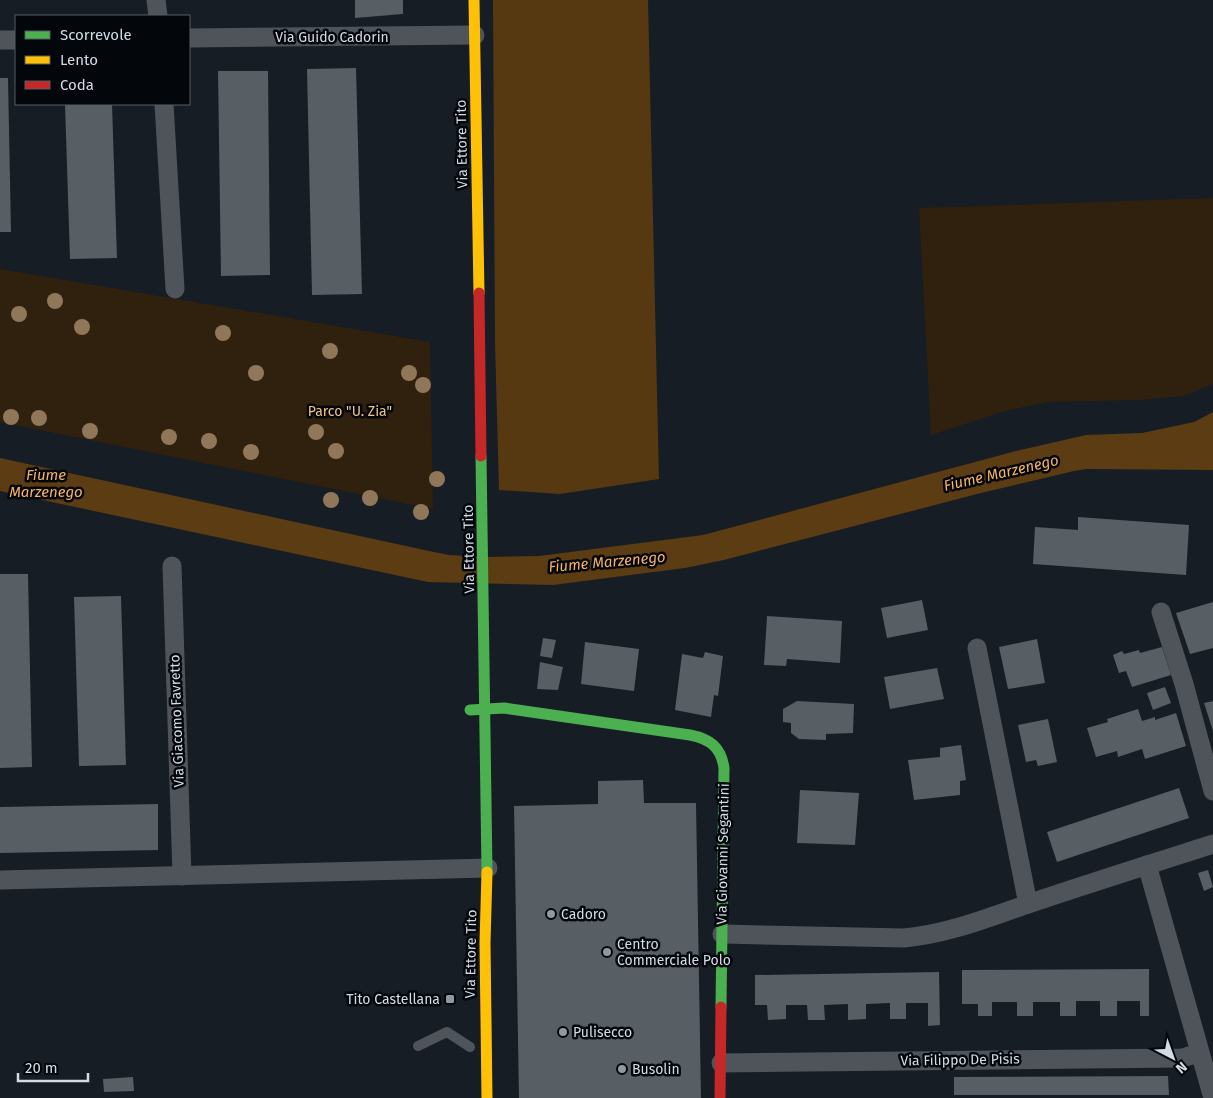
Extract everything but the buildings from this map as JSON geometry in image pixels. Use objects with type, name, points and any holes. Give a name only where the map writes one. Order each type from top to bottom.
[{"type":"street","points":[[156,0],[158,15]]},
{"type":"street","name":"Via Ettore Tito","points":[[474,0],[464,36],[484,535],[486,710],[476,869],[485,943],[487,1098]]},
{"type":"street","name":"Via Guido Cadorin","points":[[190,38],[464,36]]},
{"type":"street","points":[[0,40],[15,40]]},
{"type":"street","points":[[164,105],[175,289]]},
{"type":"street","name":"Via Giacomo Favretto","points":[[172,566],[182,876]]},
{"type":"street","points":[[1161,612],[1213,791]]},
{"type":"street","points":[[977,648],[1028,904]]},
{"type":"street","name":"Via Giovanni Segantini","points":[[470,710],[504,708],[704,737],[712,742],[723,758],[724,768],[722,934],[904,938],[928,936],[969,926],[1028,904],[1213,844]]},
{"type":"street","points":[[1147,866],[1213,1098]]},
{"type":"street","points":[[0,880],[476,869]]},
{"type":"street","points":[[720,1098],[722,934]]},
{"type":"street","points":[[470,1029],[470,1051]]},
{"type":"street","name":"Via Filippo De Pisis","points":[[721,1063],[1182,1058],[1199,1053]]},
{"type":"lane","points":[[418,1046],[447,1032],[470,1051]]},
{"type":"green space","points":[[1213,198],[1213,384],[1183,396],[1139,400],[1048,402],[1005,411],[931,435],[919,208]]},
{"type":"green space","name":"Parco \"U. Zia\"","points":[[0,269],[430,342],[433,509],[0,422]]},
{"type":"shaded area","points":[[493,0],[648,0],[659,479],[560,494],[499,490],[495,342]]},
{"type":"water","name":"Fiume Marzenego","points":[[1213,412],[1213,470],[1086,469],[1074,471],[981,493],[724,560],[685,568],[553,585],[428,582],[0,491],[0,458],[449,555],[485,557],[539,556],[703,535],[1016,451],[1086,435],[1142,433],[1194,422]]},
{"type":"traffic: fast","points":[[481,456],[487,872]]},
{"type":"traffic: fast","points":[[470,710],[504,708],[690,735],[709,742],[717,749],[724,768],[721,1007]]},
{"type":"traffic: slow","points":[[474,0],[479,293]]},
{"type":"traffic: slow","points":[[487,872],[485,943],[487,1098]]},
{"type":"traffic: jam","points":[[479,293],[481,456]]},
{"type":"traffic: jam","points":[[720,1098],[721,1007]]},
{"type":"place","name":"Cadoro","points":[[551,914]]},
{"type":"place","name":"Centro Commerciale Polo","points":[[607,952]]},
{"type":"place","name":"Tito Castellana","points":[[450,999]]},
{"type":"place","name":"Pulisecco","points":[[563,1032]]},
{"type":"place","name":"Busolin","points":[[622,1069]]}]
